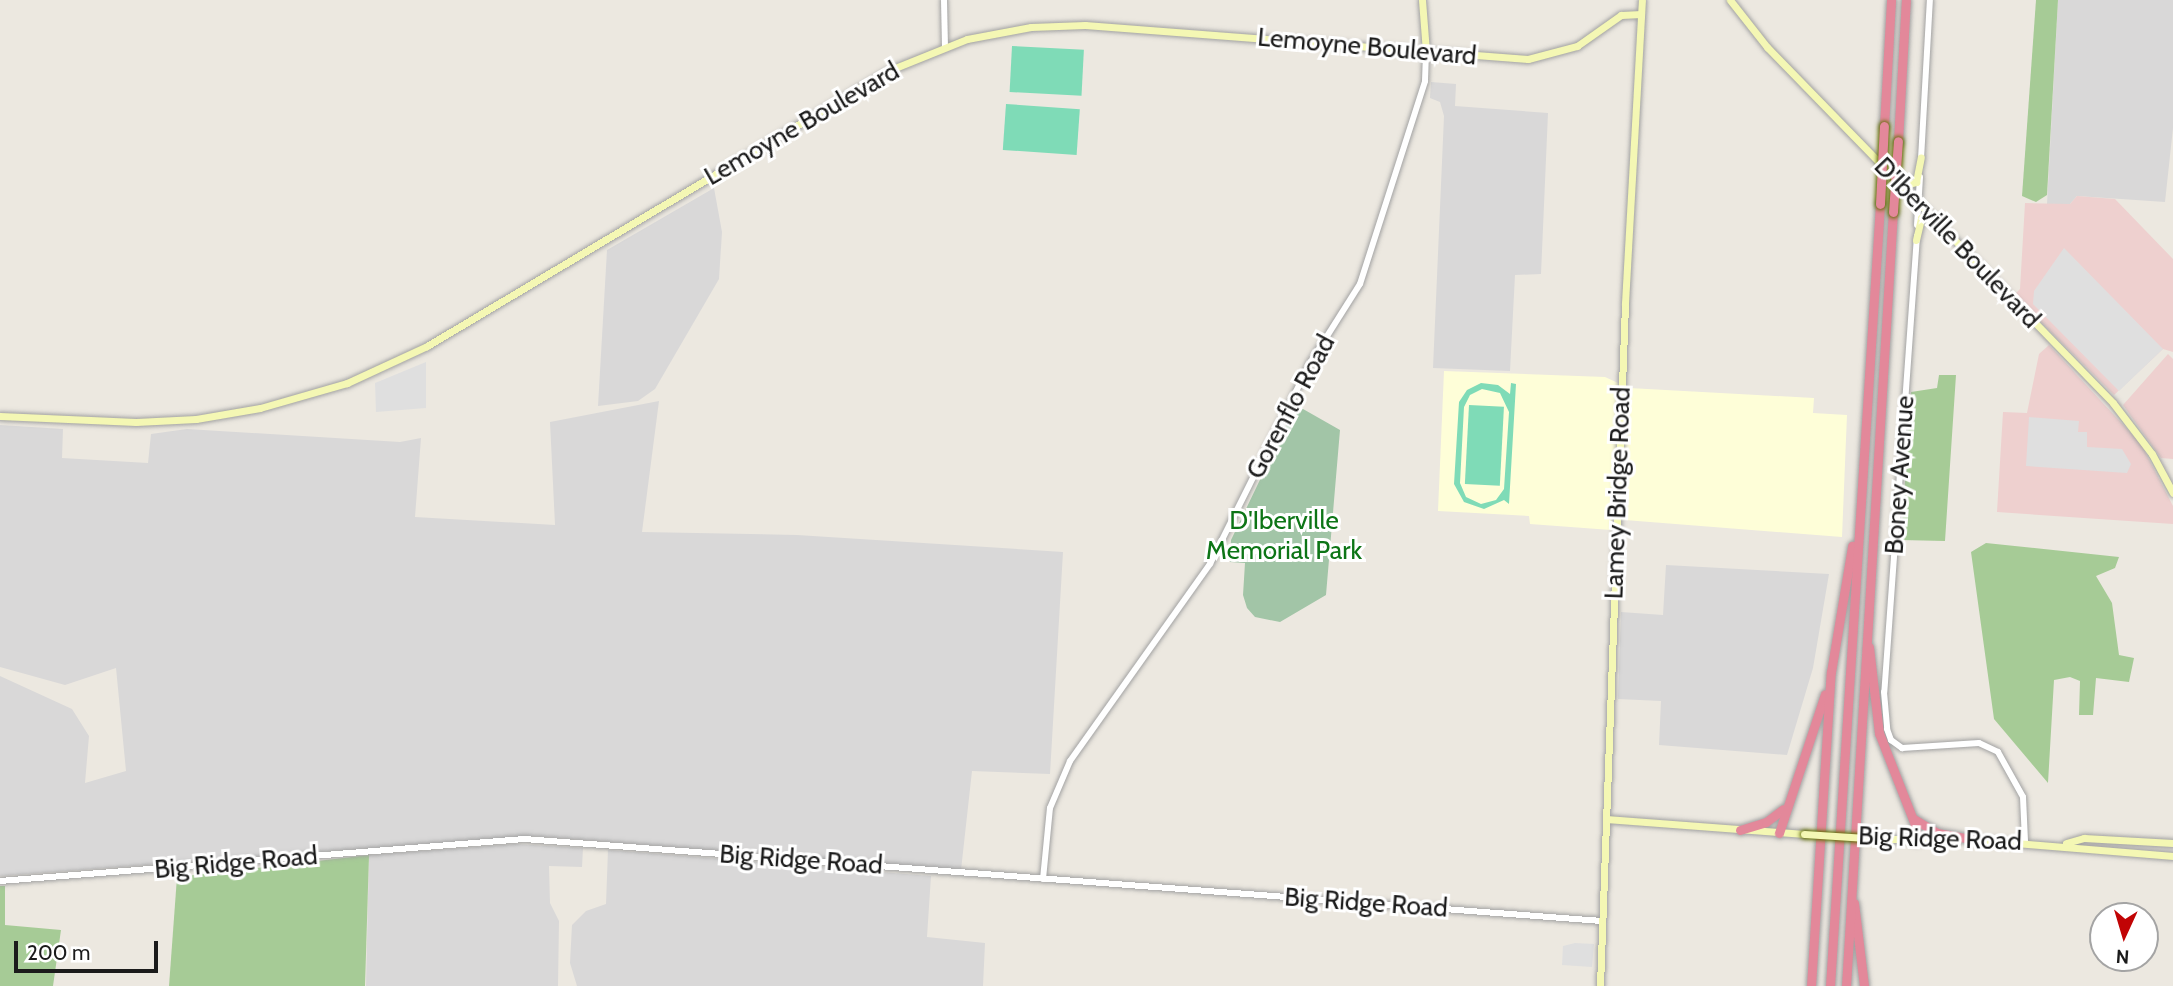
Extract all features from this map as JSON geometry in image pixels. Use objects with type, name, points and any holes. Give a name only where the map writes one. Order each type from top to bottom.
[{"type":"highway","points":[[1830,986],[1891,0]]},
{"type":"highway","points":[[1846,986],[1906,0]]},
{"type":"highway","points":[[1811,986],[1831,672],[1859,512]]},
{"type":"highway","points":[[1867,622],[1879,733],[1911,816],[1916,841]]},
{"type":"highway","points":[[1779,833],[1784,808],[1831,672]]},
{"type":"highway","points":[[1740,830],[1766,822],[1784,808]]},
{"type":"highway","points":[[1911,816],[1928,830],[1970,839]]},
{"type":"highway","points":[[1851,873],[1864,986]]},
{"type":"main road","name":"Gorenflo Road","points":[[1422,0],[1426,52]]},
{"type":"main road","name":"Lamey Bridge Road","points":[[1600,986],[1625,303],[1642,0]]},
{"type":"main road","name":"D'Iberville Boulevard","points":[[1731,0],[1767,47],[2113,403],[2152,454],[2173,493]]},
{"type":"main road","name":"Lemoyne Boulevard","points":[[0,416],[125,422],[196,419],[260,408],[347,383],[427,346],[890,71],[945,46],[1004,31],[1085,25],[1512,59],[1545,57],[1577,46],[1617,17],[1641,14]]},
{"type":"main road","points":[[1901,186],[1916,182],[1921,156]]},
{"type":"main road","points":[[1916,240],[1921,218],[1933,218]]},
{"type":"main road","name":"Big Ridge Road","points":[[1606,819],[1916,841],[2025,841],[2170,856]]},
{"type":"main road","name":"Big Ridge Road","points":[[2066,844],[2084,838],[2173,843]]},
{"type":"street","points":[[944,0],[945,46]]},
{"type":"street","name":"Boney Avenue","points":[[1930,0],[1885,683],[1887,729],[1891,740],[1902,748],[1979,743],[1998,752],[2023,797],[2025,841]]},
{"type":"street","name":"Gorenflo Road","points":[[1043,879],[1049,816],[1056,788],[1080,743],[1210,564],[1310,362],[1355,295],[1423,86],[1426,52]]},
{"type":"street","name":"Big Ridge Road","points":[[0,881],[524,839],[1602,921]]},
{"type":"shaded area","points":[[2036,0],[2058,0],[2047,195],[2036,202],[2022,196]]},
{"type":"shaded area","points":[[2058,0],[2173,0],[2173,128],[2165,202],[2077,196],[2070,204],[2047,204]]},
{"type":"shaded area","points":[[1431,82],[1456,84],[1455,106],[1548,113],[1541,274],[1515,275],[1510,371],[1433,368],[1444,116],[1440,102],[1430,98]]},
{"type":"shaded area","points":[[714,188],[722,232],[719,279],[655,389],[638,401],[598,406],[607,250]]},
{"type":"shaded area","points":[[2077,196],[2115,199],[2173,259],[2173,352],[2163,349],[2114,395],[2014,295],[2020,289],[2025,203],[2070,204]]},
{"type":"shaded area","points":[[2064,248],[2163,349],[2119,391],[2033,304],[2034,291]]},
{"type":"shaded area","points":[[2049,345],[2141,444],[2173,506],[2173,524],[1997,512],[2003,412],[2027,413],[2039,354]]},
{"type":"shaded area","points":[[2168,354],[2173,359],[2173,459],[2161,458],[2123,405]]},
{"type":"shaded area","points":[[426,362],[426,408],[376,412],[375,383]]},
{"type":"shaded area","points":[[1444,371],[1605,377],[1629,388],[1814,398],[1813,413],[1847,415],[1842,537],[1612,519],[1611,530],[1530,524],[1529,516],[1438,511]]},
{"type":"shaded area","points":[[1939,375],[1956,375],[1945,541],[1901,540],[1911,392],[1937,388]]},
{"type":"shaded area","points":[[659,401],[642,532],[797,535],[1063,552],[1050,774],[972,771],[961,870],[533,836],[0,876],[0,676],[72,709],[89,736],[85,783],[126,771],[116,668],[65,685],[0,667],[0,425],[63,429],[62,458],[148,463],[151,434],[187,429],[400,442],[421,438],[415,517],[555,525],[550,422]]},
{"type":"shaded area","points":[[2029,417],[2079,421],[2078,432],[2087,432],[2087,447],[2122,449],[2131,464],[2127,473],[2026,466]]},
{"type":"shaded area","points":[[1986,543],[2119,557],[2115,568],[2096,576],[2112,603],[2119,655],[2134,658],[2129,682],[2096,678],[2093,715],[2079,715],[2080,681],[2070,677],[2054,680],[2048,783],[1994,719],[1971,552]]},
{"type":"shaded area","points":[[1666,565],[1829,574],[1813,668],[1787,755],[1659,745],[1661,701],[1618,699],[1621,612],[1663,615]]},
{"type":"shaded area","points":[[515,844],[583,848],[582,867],[549,866],[550,903],[559,921],[558,986],[366,986],[369,855]]},
{"type":"shaded area","points":[[608,850],[931,876],[927,937],[985,943],[983,986],[577,986],[570,963],[572,925],[586,911],[606,904]]},
{"type":"shaded area","points":[[369,855],[365,986],[169,986],[177,877]]},
{"type":"shaded area","points":[[0,886],[5,886],[5,925],[61,930],[53,986],[0,986]]},
{"type":"shaded area","points":[[1575,943],[1594,944],[1592,967],[1562,965],[1563,946]]},
{"type":"green space","points":[[1012,46],[1084,50],[1081,96],[1010,92]]},
{"type":"green space","points":[[1006,104],[1080,109],[1077,155],[1003,150]]},
{"type":"green space","points":[[1481,383],[1498,385],[1510,394],[1511,383],[1516,384],[1509,504],[1504,500],[1484,509],[1464,502],[1454,484],[1459,402],[1467,390]],"holes":[[[1482,389],[1500,393],[1509,412],[1504,489],[1496,500],[1481,504],[1466,497],[1460,483],[1464,407],[1470,395]]]},
{"type":"green space","name":"D'Iberville Memorial Park","points":[[1296,405],[1340,430],[1326,595],[1280,622],[1255,617],[1247,608],[1243,595],[1245,563],[1230,562],[1231,540]]},
{"type":"green space","points":[[1469,405],[1504,407],[1500,486],[1465,484]]}]
